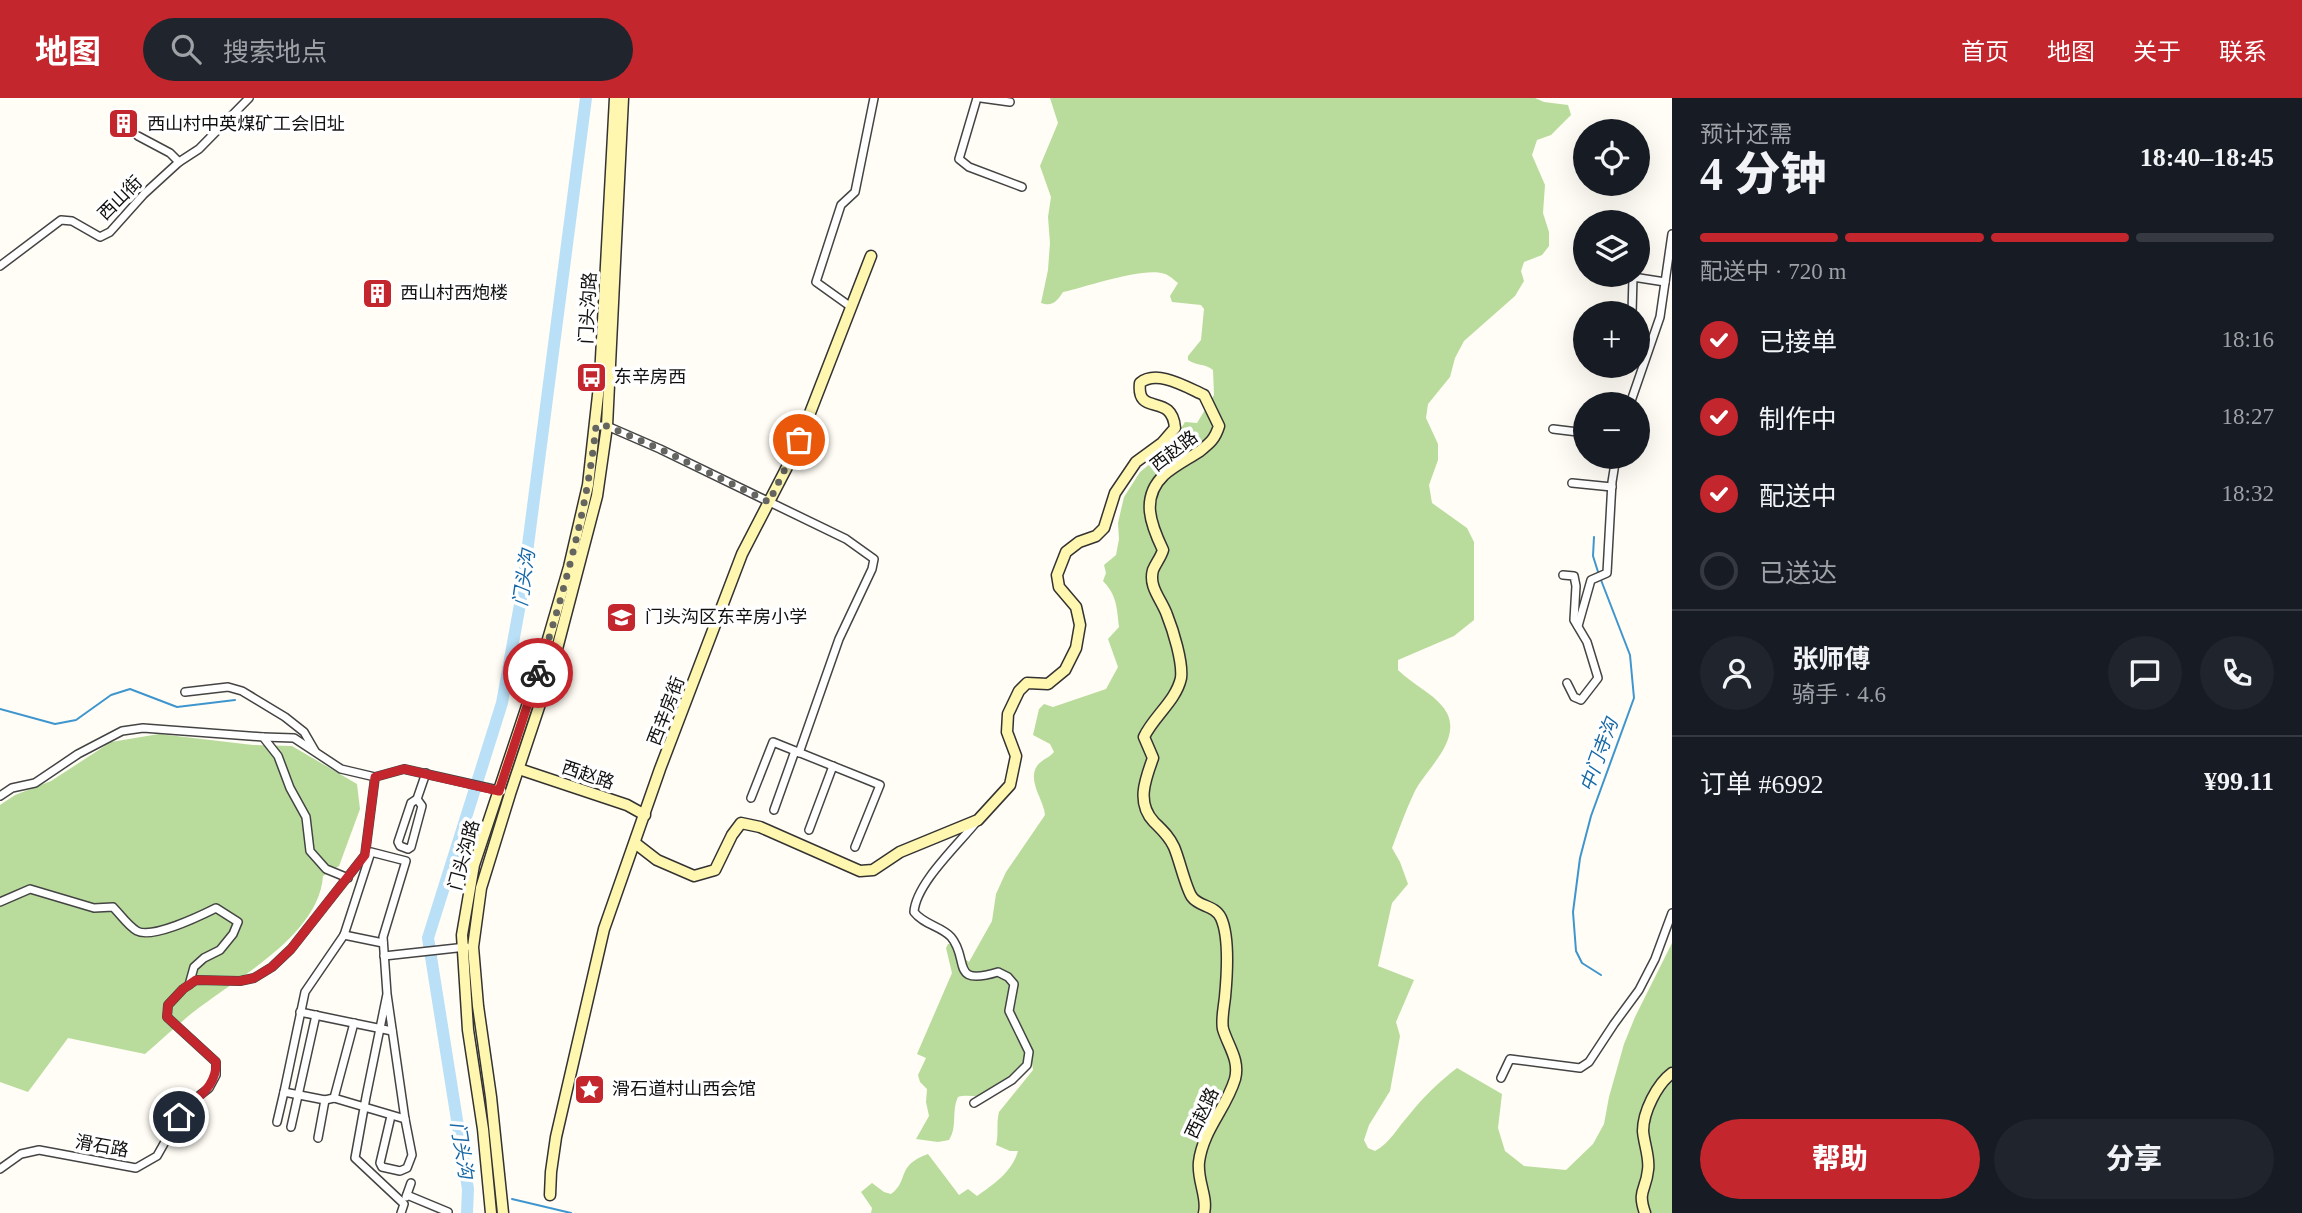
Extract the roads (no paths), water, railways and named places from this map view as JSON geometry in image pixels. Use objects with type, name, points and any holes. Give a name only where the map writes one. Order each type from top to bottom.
[{"type":"street","name":"西山街","points":[[0,266],[61,220],[72,221],[100,237],[110,232],[144,194],[179,162],[199,149],[249,98]]},
{"type":"street","name":"门头沟路","points":[[491,1213],[483,1129],[466,1007],[468,947],[499,791],[568,571],[601,426],[615,98]]},
{"type":"street","name":"门头沟路","points":[[499,791],[519,769],[552,668],[597,496],[623,98]]},
{"type":"street","points":[[851,307],[816,282],[841,205],[855,192],[874,98]]},
{"type":"street","points":[[1010,102],[979,98],[959,159],[969,167],[1022,187]]},
{"type":"street","points":[[138,136],[170,153],[179,162]]},
{"type":"street","points":[[1650,338],[1660,317],[1672,234]]},
{"type":"street","name":"西辛房街","points":[[550,1195],[556,1137],[604,929],[725,595],[742,554],[803,431],[872,256]]},
{"type":"street","points":[[1632,301],[1633,277],[1665,282]]},
{"type":"street","name":"西赵路","points":[[635,843],[657,860],[694,876],[715,870],[741,823],[760,827],[860,871],[873,870],[900,852],[978,820],[1010,785],[1016,756],[1007,732],[1008,713],[1019,691],[1027,683],[1048,684],[1065,670],[1076,649],[1080,625],[1076,607],[1059,587],[1057,575],[1066,552],[1079,542],[1096,536],[1104,528],[1115,493],[1136,463],[1162,443],[1175,428],[1174,417],[1167,408],[1143,400],[1139,393],[1140,383],[1146,378],[1158,377],[1204,395],[1219,426],[1215,439],[1163,476],[1153,491],[1148,510],[1152,527],[1163,550],[1153,571],[1153,588],[1167,615],[1182,667],[1180,681],[1170,701],[1143,737],[1153,758],[1142,792],[1152,821],[1171,839],[1192,897],[1219,913],[1223,922],[1226,963],[1223,1027],[1234,1052],[1236,1076],[1228,1096],[1208,1130],[1199,1160],[1198,1179],[1207,1203],[1205,1213]]},
{"type":"street","points":[[601,426],[660,449],[846,539],[874,559],[872,569],[839,639],[774,810]]},
{"type":"street","points":[[1553,429],[1573,431]]},
{"type":"street","points":[[1578,626],[1591,580],[1607,573],[1614,469]]},
{"type":"street","points":[[1572,483],[1612,488]]},
{"type":"street","points":[[1563,575],[1574,576],[1574,620],[1587,642],[1598,678],[1581,700],[1574,697],[1567,683]]},
{"type":"street","points":[[185,692],[228,687],[242,691],[304,732],[314,751]]},
{"type":"street","points":[[0,796],[12,788],[35,783],[78,754],[122,731],[143,728],[294,738],[341,769],[375,777],[404,769],[499,791]]},
{"type":"street","points":[[263,737],[278,756],[290,788],[306,817],[310,851],[326,869],[348,878]]},
{"type":"street","points":[[751,798],[773,742],[880,785],[855,847]]},
{"type":"street","points":[[810,830],[833,766]]},
{"type":"street","name":"西赵路","points":[[519,769],[627,805],[645,815]]},
{"type":"street","points":[[417,799],[422,806],[411,847],[408,849],[400,846],[398,842],[411,803],[417,799],[426,774]]},
{"type":"street","points":[[189,985],[196,980],[240,981],[254,978],[272,967],[291,949],[365,855],[375,777]]},
{"type":"street","points":[[974,1103],[1012,1080],[1027,1065],[1029,1052],[1009,1011],[1014,984],[1008,976],[998,972],[977,977],[967,973],[961,967],[953,939],[947,933],[922,921],[914,912],[915,902],[922,889],[978,820]]},
{"type":"street","points":[[277,1122],[305,992],[313,976],[344,934],[371,852],[406,860],[383,937],[387,994],[412,1155],[407,1168],[400,1171],[382,1167],[380,1163],[391,1116]]},
{"type":"street","points":[[0,902],[30,889],[94,908],[113,907],[134,930],[141,933],[154,932],[197,918],[216,908],[238,922],[233,934],[220,950],[194,967],[189,985]]},
{"type":"street","points":[[1501,1078],[1510,1059],[1580,1068],[1589,1062],[1639,990],[1655,959],[1672,913]]},
{"type":"street","points":[[344,934],[383,943]]},
{"type":"street","points":[[384,957],[468,947]]},
{"type":"street","name":"门头沟路","points":[[468,947],[491,1097],[503,1213]]},
{"type":"street","name":"滑石路","points":[[0,1168],[21,1154],[39,1150],[136,1168],[157,1156],[179,1117],[190,1103],[209,1088],[216,1075],[216,1062],[167,1017],[168,1005],[189,985]]},
{"type":"street","points":[[387,994],[355,1158],[404,1204]]},
{"type":"street","points":[[300,1012],[392,1031]]},
{"type":"street","points":[[291,1127],[316,1015]]},
{"type":"street","points":[[318,1138],[354,1023]]},
{"type":"street","points":[[1645,1213],[1640,1197],[1648,1170],[1643,1130],[1645,1118],[1662,1081],[1672,1073]]},
{"type":"street","points":[[284,1092],[330,1099],[405,1119]]},
{"type":"street","points":[[401,1213],[411,1183]]},
{"type":"street","points":[[407,1195],[447,1212]]},
{"type":"waterway","name":"门头沟","points":[[467,1213],[468,1189],[428,938],[502,703],[521,599],[586,98]]},
{"type":"waterway","name":"中门寺沟","points":[[1594,537],[1593,556],[1599,575]]},
{"type":"waterway","name":"中门寺沟","points":[[1601,580],[1630,655],[1634,698],[1591,816],[1580,858],[1573,912],[1576,951],[1582,963],[1601,975]]},
{"type":"waterway","points":[[0,709],[55,724],[76,720],[111,695],[130,689],[177,707],[235,700]]},
{"type":"waterway","points":[[512,1199],[571,1213]]},
{"type":"place","name":"西山村中英煤矿工会旧址","points":[[124,124]]},
{"type":"place","name":"西山村西炮楼","points":[[377,293]]},
{"type":"place","name":"东辛房西","points":[[591,377]]},
{"type":"place","name":"门头沟区东辛房小学","points":[[622,617]]},
{"type":"place","name":"滑石道村山西会馆","points":[[589,1089]]}]
